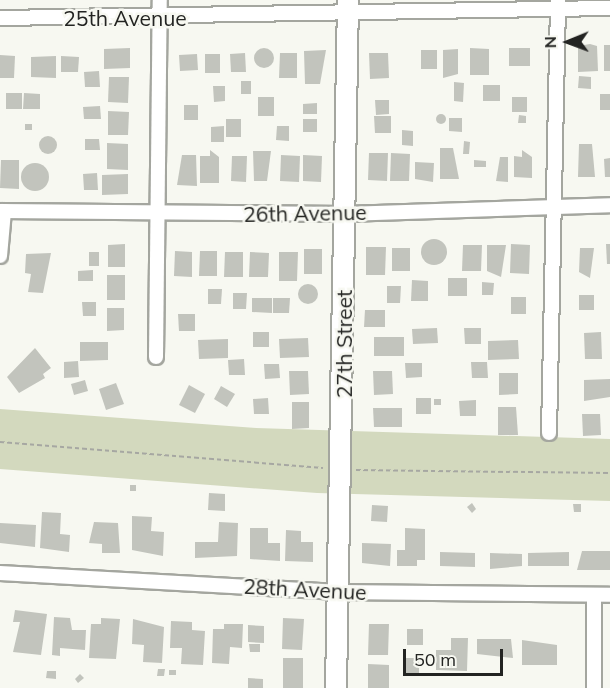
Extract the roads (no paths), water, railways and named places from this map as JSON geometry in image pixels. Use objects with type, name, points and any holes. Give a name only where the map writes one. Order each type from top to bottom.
[{"type":"street","points":[[156,357],[160,0]]},
{"type":"street","points":[[549,432],[556,206],[558,5]]},
{"type":"street","name":"25th Avenue","points":[[0,18],[160,19],[347,6],[558,5],[610,8]]},
{"type":"street","name":"27th Street","points":[[336,688],[343,470],[347,6]]},
{"type":"street","name":"26th Avenue","points":[[2,211],[345,214],[610,206]]},
{"type":"street","points":[[0,256],[2,211]]},
{"type":"street","name":"28th Avenue","points":[[0,573],[338,592],[610,595]]},
{"type":"street","points":[[594,595],[594,688]]}]
